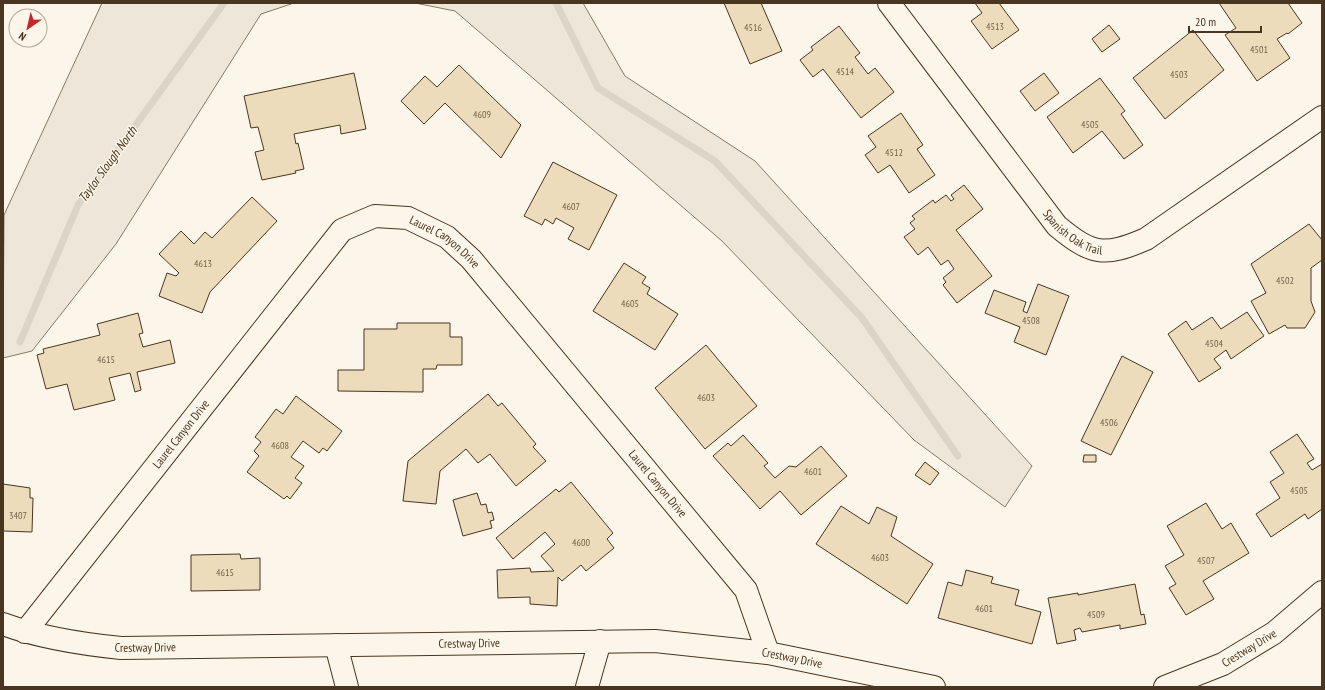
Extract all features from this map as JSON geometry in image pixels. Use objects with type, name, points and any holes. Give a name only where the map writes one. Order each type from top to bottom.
[{"type":"street","name":"Spanish Oak Trail","points":[[889,3],[1057,226],[1076,242],[1100,251],[1121,250],[1146,239],[1322,117]]},
{"type":"street","name":"Laurel Canyon Drive","points":[[25,632],[342,230],[375,216],[408,218],[447,237],[470,259],[746,590],[768,652]]},
{"type":"street","name":"Crestway Drive","points":[[1165,687],[1223,664],[1274,633],[1322,592]]},
{"type":"street","name":"Crestway Drive","points":[[3,624],[25,632],[74,643],[121,648],[655,640],[768,652],[934,687]]},
{"type":"street","points":[[587,687],[600,641]]},
{"type":"street","points":[[336,645],[347,687]]},
{"type":"shaded area","points":[[102,3],[294,3],[261,14],[116,244],[32,351],[3,358],[4,215]]},
{"type":"shaded area","points":[[415,3],[583,3],[625,76],[755,161],[1032,466],[1005,507],[914,440],[722,241],[455,11]]},
{"type":"building","points":[[724,3],[761,3],[782,51],[750,64]]},
{"type":"building","points":[[975,3],[999,3],[1019,30],[992,49],[971,21],[982,13]]},
{"type":"building","points":[[1219,3],[1288,3],[1302,23],[1288,34],[1287,33],[1277,39],[1290,58],[1257,81],[1225,35],[1236,28]]},
{"type":"building","points":[[1109,25],[1120,39],[1102,52],[1092,39]]},
{"type":"building","points":[[839,26],[860,53],[855,57],[868,74],[875,68],[894,92],[861,118],[823,69],[813,77],[800,60],[813,50],[811,47]]},
{"type":"building","points":[[1193,30],[1224,70],[1165,119],[1133,78]]},
{"type":"building","points":[[459,65],[521,125],[501,158],[445,103],[424,124],[401,101],[425,76],[437,87]]},
{"type":"building","points":[[354,73],[366,129],[341,134],[340,125],[294,134],[296,144],[298,143],[304,169],[295,171],[296,173],[262,180],[255,152],[264,150],[258,127],[251,128],[244,96]]},
{"type":"building","points":[[1044,73],[1059,93],[1035,111],[1020,91]]},
{"type":"building","points":[[1100,78],[1125,111],[1121,114],[1143,145],[1124,159],[1102,131],[1073,153],[1047,117]]},
{"type":"building","points":[[901,113],[923,145],[917,149],[935,175],[909,193],[890,165],[878,173],[865,155],[876,147],[868,136]]},
{"type":"building","points":[[553,162],[617,195],[589,250],[568,239],[574,228],[556,218],[553,224],[545,219],[542,225],[524,216]]},
{"type":"building","points":[[964,185],[983,209],[956,230],[992,276],[957,303],[943,285],[946,282],[943,278],[954,269],[948,260],[941,265],[928,247],[918,255],[904,237],[915,229],[910,223],[915,219],[912,216],[933,200],[935,203],[946,195],[951,201],[954,199],[951,195]]},
{"type":"building","points":[[252,197],[277,221],[210,292],[202,313],[159,296],[167,273],[176,276],[179,273],[159,254],[181,231],[194,244],[205,232],[212,238]]},
{"type":"building","points":[[1309,224],[1322,240],[1322,260],[1311,268],[1311,301],[1315,312],[1305,328],[1287,328],[1285,325],[1269,334],[1251,301],[1266,293],[1251,264]]},
{"type":"building","points":[[624,263],[646,277],[642,283],[650,288],[647,294],[678,314],[655,350],[593,311]]},
{"type":"building","points":[[1038,284],[1069,296],[1046,355],[1014,342],[1020,327],[985,313],[994,290],[1026,302],[1023,311],[1027,313]]},
{"type":"building","points":[[1247,312],[1264,336],[1231,359],[1226,350],[1214,359],[1221,368],[1199,382],[1168,334],[1186,321],[1192,330],[1212,317],[1221,329]]},
{"type":"building","points":[[138,313],[143,333],[139,334],[143,347],[170,340],[175,363],[137,372],[141,390],[135,392],[130,373],[109,378],[115,400],[74,410],[67,384],[46,389],[37,355],[44,353],[43,349],[100,335],[97,324]]},
{"type":"building","points":[[397,323],[450,323],[450,337],[462,337],[462,365],[437,365],[436,369],[423,369],[423,392],[338,391],[338,370],[364,370],[364,329],[397,329]]},
{"type":"building","points":[[706,345],[757,406],[705,449],[655,388]]},
{"type":"building","points":[[1122,356],[1153,372],[1111,455],[1081,441]]},
{"type":"building","points":[[488,394],[498,406],[502,403],[536,444],[533,447],[546,461],[516,486],[490,454],[478,463],[466,449],[440,471],[436,504],[403,501],[408,461]]},
{"type":"building","points":[[296,396],[342,431],[327,451],[323,448],[319,453],[303,441],[291,457],[304,466],[295,478],[302,483],[290,499],[287,496],[284,499],[247,472],[259,456],[254,451],[261,442],[255,437],[276,409],[283,414]]},
{"type":"building","points":[[1297,434],[1314,459],[1307,463],[1312,470],[1322,464],[1322,509],[1308,519],[1305,514],[1271,537],[1256,514],[1280,498],[1270,482],[1284,473],[1270,452]]},
{"type":"building","points":[[743,435],[768,463],[764,466],[775,478],[789,466],[796,467],[821,446],[847,476],[801,515],[780,491],[760,509],[713,456],[728,443],[731,446]]},
{"type":"building","points":[[1084,455],[1096,455],[1096,462],[1083,462]]},
{"type":"building","points":[[925,462],[939,473],[930,485],[915,475]]},
{"type":"building","points":[[571,482],[613,533],[607,539],[614,548],[586,571],[581,565],[562,581],[558,577],[557,606],[530,604],[530,597],[498,598],[497,570],[530,568],[531,572],[554,571],[541,556],[555,544],[545,532],[513,559],[496,538],[556,489],[559,492]]},
{"type":"building","points":[[3,484],[30,488],[30,498],[33,498],[32,532],[3,531]]},
{"type":"building","points":[[477,493],[481,505],[486,504],[488,513],[492,512],[494,520],[490,521],[492,528],[463,536],[453,500]]},
{"type":"building","points":[[1206,503],[1222,529],[1231,523],[1249,553],[1203,581],[1214,599],[1186,615],[1169,588],[1176,584],[1165,566],[1184,555],[1167,526]]},
{"type":"building","points":[[841,506],[869,524],[877,507],[897,517],[891,536],[933,564],[907,604],[816,544]]},
{"type":"building","points":[[240,554],[241,559],[260,558],[260,590],[191,591],[191,555]]},
{"type":"building","points":[[966,570],[993,577],[991,583],[1019,590],[1015,605],[1041,612],[1032,644],[938,618],[948,582],[962,586]]},
{"type":"building","points":[[1135,584],[1141,615],[1144,614],[1146,624],[1120,629],[1120,625],[1082,632],[1080,628],[1074,630],[1076,640],[1057,644],[1048,598],[1078,593],[1078,595]]},
{"type":"waterway","name":"Taylor Slough North","points":[[20,342],[78,205],[224,3]]},
{"type":"waterway","points":[[556,3],[598,88],[715,161],[862,318],[958,456]]}]
